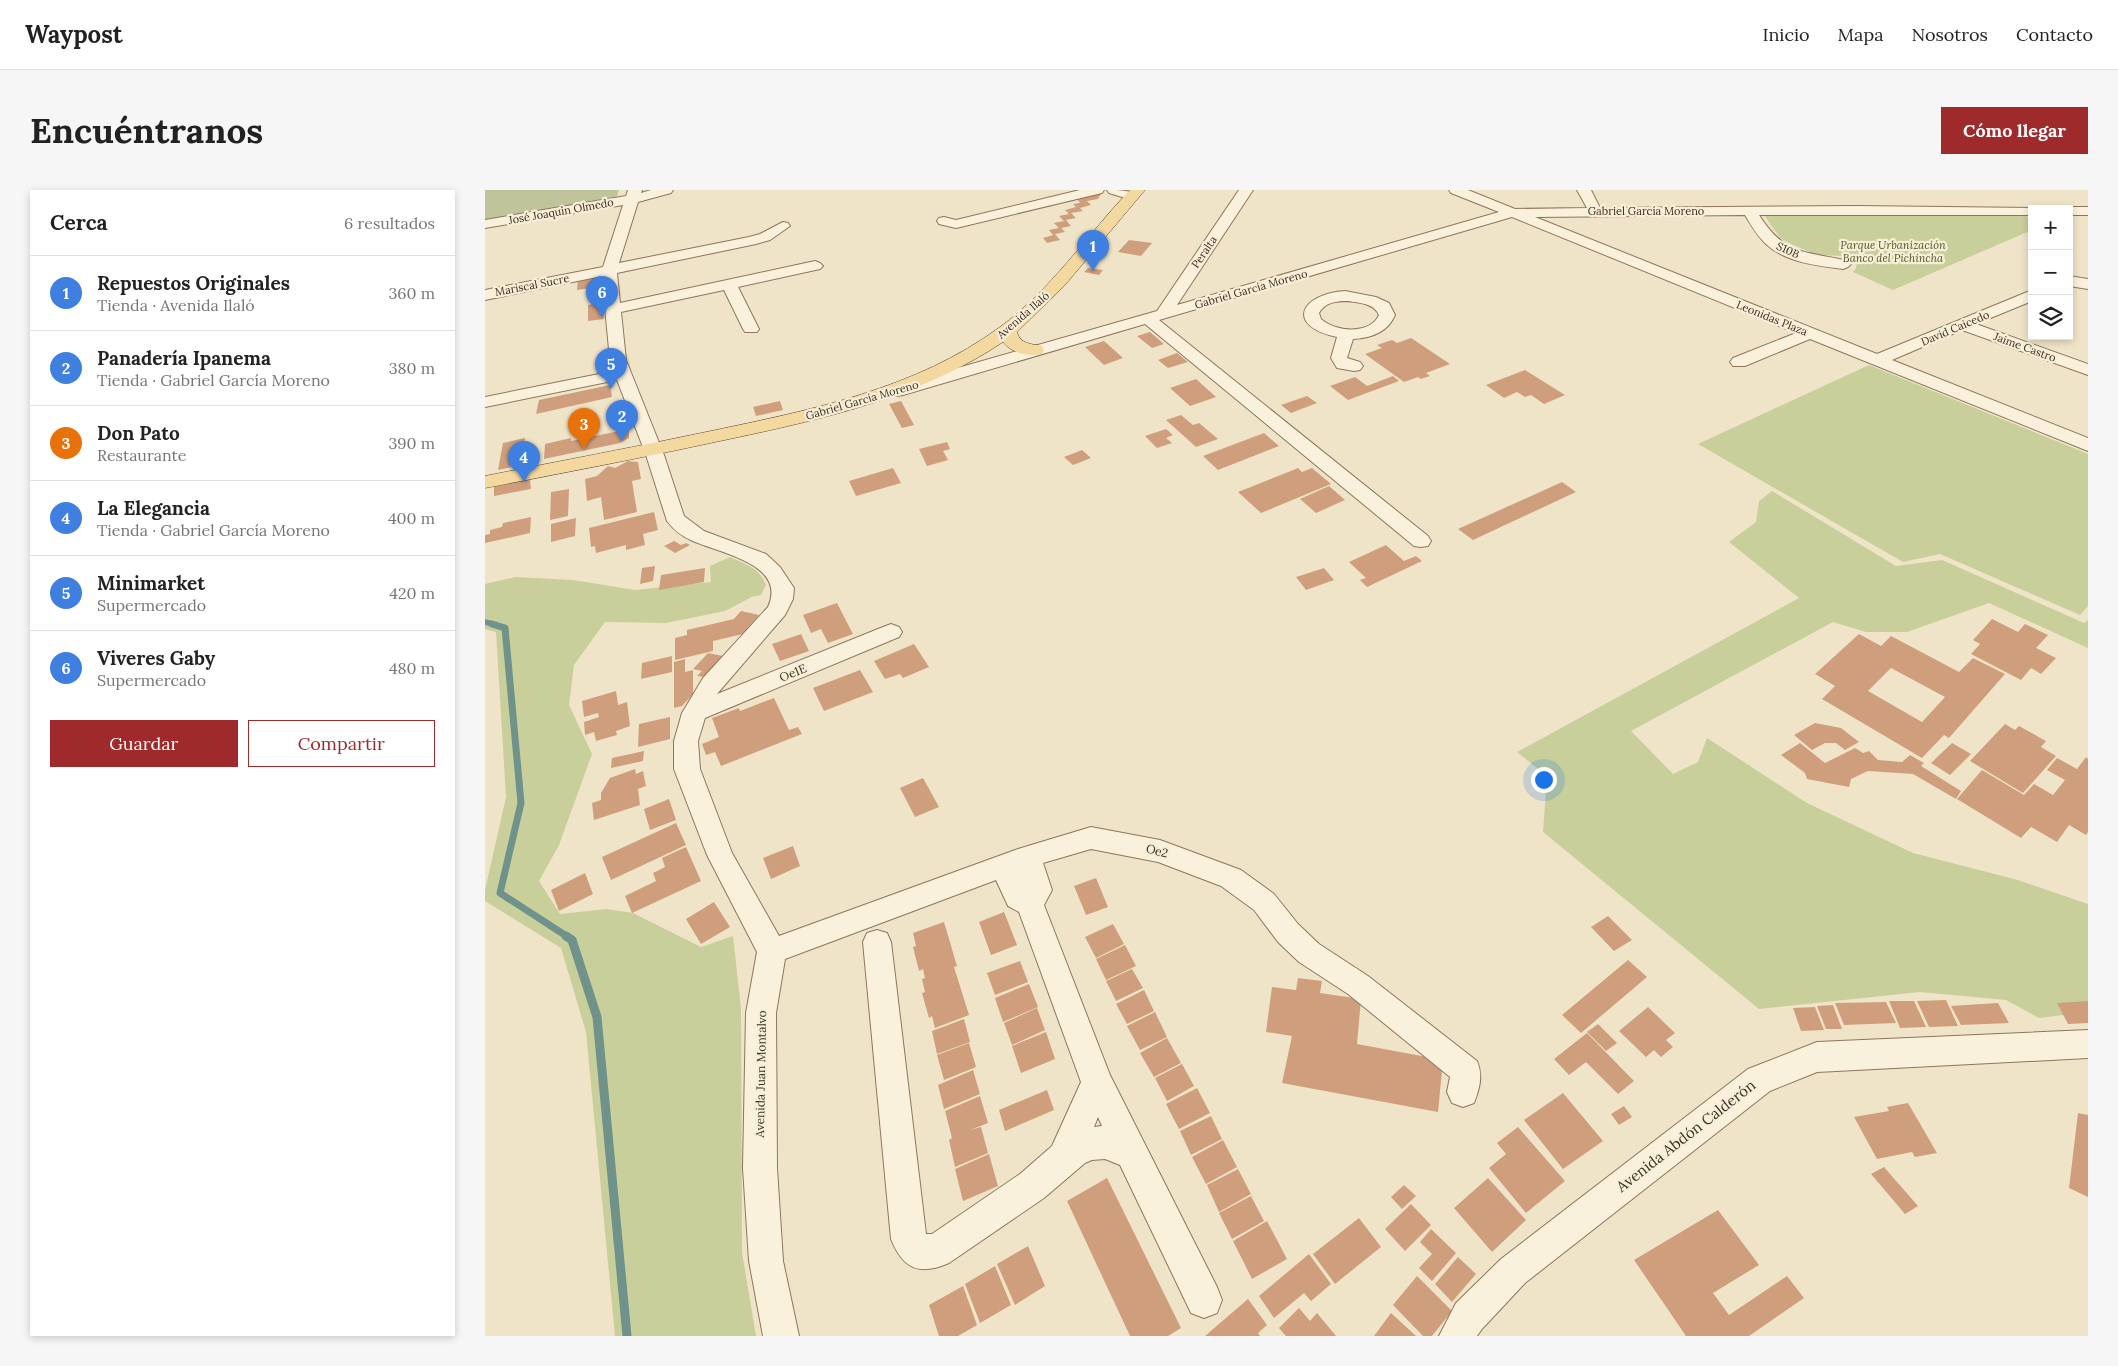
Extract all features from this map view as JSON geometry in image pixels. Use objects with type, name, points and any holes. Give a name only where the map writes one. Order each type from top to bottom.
[{"type":"main road","name":"Avenida Ilaló","points":[[876,397],[937,372],[1008,331],[1049,293],[1135,193]]},
{"type":"main road","points":[[1008,331],[1008,337],[1013,344],[1035,350]]},
{"type":"main road","name":"Gabriel García Moreno","points":[[485,482],[803,417],[876,397]]},
{"type":"street","name":"José Joaquin Olmedo","points":[[485,224],[634,194],[666,190]]},
{"type":"street","points":[[944,221],[956,224],[1097,190]]},
{"type":"street","points":[[1114,190],[1135,193]]},
{"type":"street","name":"Peralta","points":[[1156,317],[1246,190]]},
{"type":"street","name":"Leonidas Plaza","points":[[1457,190],[2088,445]]},
{"type":"street","points":[[1584,190],[1595,211]]},
{"type":"street","points":[[634,194],[609,270],[618,360],[652,449],[674,517],[679,524],[719,543],[749,554],[770,568],[783,588],[782,599],[777,610],[711,684],[694,713],[687,741],[687,769],[720,855],[772,951]]},
{"type":"street","points":[[1847,197],[1856,210]]},
{"type":"street","name":"Gabriel García Moreno","points":[[876,397],[1512,213],[1595,211],[2028,211]]},
{"type":"street","name":"S10B","points":[[1749,211],[1773,243],[1787,251],[1817,261],[1843,264]]},
{"type":"street","points":[[1780,211],[1801,221],[1995,222],[2014,220],[2008,211]]},
{"type":"street","points":[[2073,211],[2088,211]]},
{"type":"street","name":"Mariscal Sucre","points":[[485,295],[751,241],[765,237],[783,226]]},
{"type":"street","points":[[613,309],[815,266]]},
{"type":"street","points":[[1298,275],[1323,300]]},
{"type":"street","points":[[2073,282],[2088,284]]},
{"type":"street","points":[[729,284],[751,329]]},
{"type":"street","points":[[1341,296],[1362,297],[1378,303],[1387,312],[1387,319],[1378,328],[1360,334],[1346,334],[1325,329],[1316,324],[1311,318],[1311,311],[1315,305],[1323,300],[1341,296]]},
{"type":"street","name":"David Caicedo","points":[[1877,360],[2028,297]]},
{"type":"street","points":[[1156,317],[1421,541]]},
{"type":"street","name":"Jaime Castro","points":[[1962,325],[2088,370]]},
{"type":"street","points":[[1739,362],[1810,333]]},
{"type":"street","points":[[1346,334],[1339,358],[1343,364],[1354,366]]},
{"type":"street","points":[[485,402],[623,374]]},
{"type":"street","name":"Oe1E","points":[[694,713],[891,632]]},
{"type":"street","name":"Oe2","points":[[772,951],[1016,862],[1091,838],[1160,850],[1231,878],[1264,902],[1287,933],[1309,953],[1357,985],[1466,1071],[1463,1092]]},
{"type":"street","points":[[1016,862],[1018,898],[1030,904],[1097,1082],[1204,1300]]},
{"type":"street","points":[[877,942],[908,1239],[918,1252],[937,1250],[1032,1186],[1064,1158],[1085,1145],[1107,1142],[1132,1153]]},
{"type":"street","name":"Avenida Juan Montalvo","points":[[772,951],[761,1013],[760,1168],[767,1261],[781,1336]]},
{"type":"street","name":"Avenida Abdón Calderón","points":[[1457,1336],[1469,1316],[1513,1271],[1759,1080],[1817,1057],[2088,1044]]},
{"type":"street","points":[[1064,1158],[1097,1082]]},
{"type":"green space","points":[[485,190],[619,190],[617,196],[608,199],[485,221]]},
{"type":"green space","name":"Parque Urbanización Banco del Pichincha","points":[[1764,215],[2025,215],[2028,218],[2028,232],[1893,290],[1853,272],[1857,262],[1844,256],[1817,255],[1780,238]]},
{"type":"green space","points":[[1869,365],[2088,454],[2088,606],[2080,615],[1940,554],[1903,562],[1698,444]]},
{"type":"green space","points":[[1772,491],[1896,566],[1942,560],[2084,623],[2088,620],[2088,648],[1989,603],[1907,632],[1866,632],[1833,622],[1631,731],[1673,774],[1698,762],[1707,738],[1807,803],[1913,853],[2018,880],[2088,904],[2088,1012],[2039,1018],[2006,1000],[1920,992],[1759,1009],[1543,832],[1547,776],[1517,752],[1799,598],[1729,542],[1756,522],[1759,501]]},
{"type":"green space","points":[[730,557],[751,567],[760,574],[766,585],[761,595],[752,597],[725,611],[666,623],[605,622],[574,665],[569,705],[592,754],[559,845],[539,881],[560,914],[607,909],[633,913],[701,947],[733,936],[741,1008],[742,1252],[756,1336],[615,1336],[586,1032],[561,948],[485,901],[485,890],[506,797],[496,632],[485,629],[485,584],[516,577],[573,580],[635,590],[711,582],[710,566]]},
{"type":"building","points":[[1101,194],[1098,199],[1087,201],[1091,205],[1080,208],[1083,211],[1071,213],[1076,218],[1066,220],[1071,226],[1061,228],[1065,232],[1055,234],[1060,240],[1047,243],[1043,238],[1053,235],[1049,230],[1059,228],[1054,223],[1064,221],[1059,216],[1069,214],[1065,210],[1076,207],[1073,204],[1080,203],[1077,199]]},
{"type":"building","points":[[1129,240],[1152,243],[1141,256],[1118,252]]},
{"type":"building","points":[[1088,268],[1103,270],[1099,275],[1084,272]]},
{"type":"building","points":[[603,278],[603,286],[577,290],[578,280]]},
{"type":"building","points":[[603,302],[604,319],[588,321],[588,305]]},
{"type":"building","points":[[1150,332],[1164,344],[1152,348],[1137,336]]},
{"type":"building","points":[[1411,338],[1450,364],[1426,373],[1430,376],[1421,379],[1418,377],[1404,382],[1365,354],[1382,348],[1377,345],[1392,340],[1397,343]]},
{"type":"building","points":[[1104,341],[1123,358],[1104,365],[1085,347]]},
{"type":"building","points":[[1177,353],[1188,362],[1168,368],[1158,360]]},
{"type":"building","points":[[1525,370],[1565,395],[1544,404],[1531,395],[1525,397],[1517,392],[1504,398],[1486,385]]},
{"type":"building","points":[[1393,376],[1399,381],[1348,400],[1330,386],[1355,377],[1367,386]]},
{"type":"building","points":[[1196,379],[1216,397],[1190,406],[1170,388]]},
{"type":"building","points":[[610,385],[612,397],[536,414],[539,400]]},
{"type":"building","points":[[1307,396],[1317,403],[1291,413],[1281,405]]},
{"type":"building","points":[[780,401],[783,410],[756,416],[753,407]]},
{"type":"building","points":[[901,401],[914,425],[902,428],[889,404]]},
{"type":"building","points":[[1181,415],[1193,425],[1199,423],[1218,439],[1196,447],[1166,420]]},
{"type":"building","points":[[629,429],[629,438],[620,443],[544,459],[545,444],[571,438],[571,441]]},
{"type":"building","points":[[1166,429],[1173,435],[1166,438],[1172,443],[1157,448],[1145,436]]},
{"type":"building","points":[[1264,433],[1279,446],[1218,470],[1203,456]]},
{"type":"building","points":[[525,438],[521,465],[498,470],[503,443]]},
{"type":"building","points":[[947,442],[950,449],[943,451],[948,460],[927,466],[919,449]]},
{"type":"building","points":[[1082,450],[1091,458],[1073,465],[1064,457]]},
{"type":"building","points":[[628,461],[638,462],[641,479],[632,481],[637,512],[604,520],[601,497],[587,501],[585,479],[597,476],[608,466],[615,468]]},
{"type":"building","points":[[893,468],[901,483],[856,496],[849,481]]},
{"type":"building","points":[[1298,468],[1302,472],[1312,468],[1331,484],[1261,513],[1238,492]]},
{"type":"building","points":[[530,479],[531,489],[494,496],[494,484]]},
{"type":"building","points":[[1562,482],[1576,492],[1473,540],[1458,529]]},
{"type":"building","points":[[1329,486],[1345,500],[1316,513],[1300,499]]},
{"type":"building","points":[[569,489],[568,516],[550,520],[551,492]]},
{"type":"building","points":[[654,512],[658,530],[643,534],[645,545],[626,550],[626,545],[596,553],[595,546],[591,547],[589,528]]},
{"type":"building","points":[[531,517],[530,533],[485,543],[485,535],[490,534],[490,530],[502,527],[503,523]]},
{"type":"building","points":[[576,518],[575,536],[551,542],[551,524]]},
{"type":"building","points":[[674,541],[681,545],[686,543],[690,545],[675,553],[664,546]]},
{"type":"building","points":[[1386,545],[1404,561],[1416,556],[1422,561],[1367,587],[1360,580],[1366,578],[1349,562]]},
{"type":"building","points":[[655,566],[653,581],[640,584],[642,568]]},
{"type":"building","points":[[705,568],[704,582],[659,590],[661,575]]},
{"type":"building","points":[[1324,568],[1334,580],[1306,590],[1296,577]]},
{"type":"building","points":[[837,603],[853,634],[828,643],[821,629],[811,633],[803,615]]},
{"type":"building","points":[[741,611],[759,615],[743,634],[713,641],[713,651],[675,660],[675,638],[687,635],[687,630],[734,619]]},
{"type":"building","points":[[1992,619],[2018,632],[2025,624],[2048,635],[2036,648],[2056,658],[2041,674],[2031,668],[2021,680],[1971,654],[1980,644],[1973,640]]},
{"type":"building","points":[[801,634],[809,651],[780,661],[772,644]]},
{"type":"building","points":[[1859,634],[1881,646],[1891,636],[1959,672],[1973,658],[2005,674],[1949,738],[1944,735],[1922,758],[1822,699],[1835,686],[1815,674]],"holes":[[[1891,668],[1945,697],[1922,722],[1868,691]]]},
{"type":"building","points":[[914,644],[929,667],[903,678],[900,674],[885,679],[874,661]]},
{"type":"building","points":[[708,653],[723,656],[705,677],[697,676],[702,671],[693,669]]},
{"type":"building","points":[[672,656],[672,672],[641,679],[642,663]]},
{"type":"building","points":[[685,659],[685,672],[693,670],[693,694],[682,706],[674,708],[674,662]]},
{"type":"building","points":[[860,670],[873,692],[824,711],[813,688]]},
{"type":"building","points":[[616,691],[618,705],[627,702],[630,726],[616,731],[617,735],[596,741],[594,732],[585,735],[584,722],[599,717],[598,713],[584,717],[582,701]]},
{"type":"building","points":[[774,698],[789,730],[798,727],[802,734],[721,766],[715,752],[706,755],[702,744],[719,737],[712,718],[739,708],[740,711]]},
{"type":"building","points":[[670,717],[670,739],[638,747],[639,724]]},
{"type":"building","points":[[1815,723],[1841,728],[1859,742],[1845,750],[1836,743],[1825,743],[1812,750],[1794,735]]},
{"type":"building","points":[[2005,724],[2015,730],[2019,726],[2046,741],[2041,747],[2056,756],[2023,793],[1970,761]]},
{"type":"building","points":[[1800,743],[1825,763],[1855,748],[1863,753],[1869,751],[1878,760],[1902,762],[1910,755],[1924,763],[1921,766],[1961,791],[1956,799],[1913,774],[1868,771],[1851,779],[1849,787],[1807,779],[1805,773],[1781,755]]},
{"type":"building","points":[[1952,743],[1971,754],[1950,775],[1931,763]]},
{"type":"building","points":[[644,751],[643,761],[611,768],[612,758]]},
{"type":"building","points":[[2086,757],[2088,759],[2088,832],[2086,835],[2069,825],[2057,842],[2031,827],[2021,838],[1957,799],[1982,770],[2024,795],[2034,784],[2053,795],[2065,780],[2047,770],[2057,758],[2077,769]]},
{"type":"building","points":[[635,769],[636,774],[643,771],[646,786],[638,789],[640,805],[594,820],[592,803],[601,800],[601,793],[610,778]]},
{"type":"building","points":[[923,778],[939,807],[915,817],[900,788]]},
{"type":"building","points":[[669,799],[676,820],[650,830],[644,809]]},
{"type":"building","points":[[676,823],[686,845],[611,880],[602,857]]},
{"type":"building","points":[[793,846],[800,866],[771,879],[763,858]]},
{"type":"building","points":[[686,847],[701,881],[632,913],[625,896],[656,881],[653,873],[665,867],[662,858]]},
{"type":"building","points":[[585,873],[593,894],[559,911],[551,890]]},
{"type":"building","points":[[1096,878],[1108,907],[1086,915],[1074,886]]},
{"type":"building","points":[[714,902],[730,927],[701,944],[686,919]]},
{"type":"building","points":[[1004,912],[1017,945],[991,955],[979,922]]},
{"type":"building","points":[[1608,916],[1632,940],[1614,951],[1591,927]]},
{"type":"building","points":[[944,922],[957,966],[954,967],[969,1015],[935,1028],[932,1016],[929,1018],[922,993],[925,992],[922,979],[925,978],[923,969],[919,971],[913,947],[916,946],[913,933]]},
{"type":"building","points":[[1113,924],[1124,944],[1096,958],[1085,937]]},
{"type":"building","points":[[1125,945],[1136,966],[1106,980],[1096,959]]},
{"type":"building","points":[[1628,960],[1647,977],[1581,1033],[1562,1015]]},
{"type":"building","points":[[1020,961],[1028,982],[995,995],[987,973]]},
{"type":"building","points":[[1132,969],[1143,988],[1116,1001],[1106,981]]},
{"type":"building","points":[[1298,978],[1322,981],[1320,993],[1361,999],[1357,1044],[1443,1060],[1438,1112],[1282,1083],[1292,1036],[1266,1032],[1272,987],[1296,990]]},
{"type":"building","points":[[1029,984],[1038,1007],[1003,1022],[995,998]]},
{"type":"building","points":[[1144,990],[1154,1011],[1127,1024],[1116,1004]]},
{"type":"building","points":[[1946,1000],[1958,1026],[1929,1027],[1917,1001]]},
{"type":"building","points":[[1889,1001],[1914,1001],[1926,1027],[1900,1028]]},
{"type":"building","points":[[2088,1001],[2088,1023],[2068,1024],[2057,1003]]},
{"type":"building","points":[[1886,1002],[1896,1023],[1844,1025],[1835,1003]]},
{"type":"building","points":[[1998,1003],[2009,1023],[1961,1025],[1951,1006]]},
{"type":"building","points":[[1833,1005],[1842,1029],[1826,1029],[1817,1006]]},
{"type":"building","points":[[1648,1007],[1675,1033],[1666,1040],[1673,1047],[1661,1057],[1654,1050],[1646,1057],[1619,1031]]},
{"type":"building","points":[[1815,1007],[1824,1030],[1801,1031],[1793,1008]]},
{"type":"building","points":[[1037,1008],[1045,1030],[1012,1045],[1004,1023]]},
{"type":"building","points":[[1155,1012],[1167,1037],[1140,1050],[1127,1026]]},
{"type":"building","points":[[964,1019],[970,1042],[937,1054],[932,1031]]},
{"type":"building","points":[[1598,1024],[1617,1043],[1606,1051],[1587,1032]]},
{"type":"building","points":[[1046,1032],[1055,1059],[1021,1073],[1012,1046]]},
{"type":"building","points":[[1587,1033],[1634,1081],[1618,1094],[1586,1062],[1569,1075],[1554,1059]]},
{"type":"building","points":[[1167,1038],[1181,1063],[1154,1077],[1140,1053]]},
{"type":"building","points":[[969,1043],[976,1067],[944,1080],[937,1055]]},
{"type":"building","points":[[1182,1064],[1194,1086],[1167,1101],[1155,1078]]},
{"type":"building","points":[[973,1070],[980,1094],[944,1109],[938,1085]]},
{"type":"building","points":[[1197,1088],[1210,1113],[1179,1129],[1166,1104]]},
{"type":"building","points":[[1047,1090],[1054,1110],[1005,1131],[999,1110]]},
{"type":"building","points":[[1563,1093],[1603,1141],[1563,1169],[1524,1120]]},
{"type":"building","points":[[980,1096],[988,1123],[970,1130],[981,1127],[988,1153],[955,1167],[949,1140],[952,1138],[945,1111]]},
{"type":"building","points":[[1908,1103],[1937,1153],[1915,1157],[1912,1152],[1877,1159],[1854,1117],[1889,1111],[1887,1107]]},
{"type":"building","points":[[1624,1106],[1632,1117],[1619,1125],[1611,1114]]},
{"type":"building","points":[[2078,1113],[2088,1115],[2088,1197],[2069,1188]]},
{"type":"building","points":[[1211,1116],[1222,1139],[1191,1155],[1180,1131]]},
{"type":"building","points":[[1518,1127],[1565,1181],[1526,1213],[1489,1168],[1506,1154],[1497,1143]]},
{"type":"building","points":[[1223,1140],[1237,1167],[1206,1184],[1192,1157]]},
{"type":"building","points":[[989,1154],[998,1186],[963,1201],[955,1169]]},
{"type":"building","points":[[1884,1167],[1918,1206],[1905,1214],[1871,1174]]},
{"type":"building","points":[[1238,1169],[1251,1194],[1219,1212],[1207,1185]]},
{"type":"building","points":[[1107,1178],[1181,1328],[1168,1336],[1130,1336],[1067,1201]]},
{"type":"building","points":[[1488,1178],[1526,1220],[1492,1252],[1454,1208]]},
{"type":"building","points":[[1404,1185],[1416,1196],[1402,1209],[1391,1197]]},
{"type":"building","points":[[1251,1196],[1264,1221],[1232,1239],[1219,1213]]},
{"type":"building","points":[[1411,1204],[1431,1225],[1405,1251],[1385,1229]]},
{"type":"building","points":[[1718,1210],[1759,1265],[1713,1293],[1729,1315],[1787,1276],[1804,1298],[1749,1336],[1686,1336],[1634,1260]]},
{"type":"building","points":[[1359,1218],[1381,1247],[1335,1284],[1313,1254]]},
{"type":"building","points":[[1267,1221],[1287,1259],[1252,1279],[1233,1241]]},
{"type":"building","points":[[1431,1229],[1456,1253],[1432,1281],[1419,1268],[1432,1254],[1420,1242]]},
{"type":"building","points":[[1028,1246],[1045,1286],[1015,1305],[997,1264]]},
{"type":"building","points":[[1309,1254],[1331,1284],[1311,1301],[1304,1293],[1274,1318],[1259,1296]]},
{"type":"building","points":[[1458,1257],[1476,1274],[1452,1302],[1435,1284]]},
{"type":"building","points":[[995,1266],[1011,1305],[980,1323],[965,1284]]},
{"type":"building","points":[[1417,1276],[1452,1311],[1432,1336],[1423,1336],[1393,1305]]},
{"type":"building","points":[[963,1286],[977,1325],[958,1336],[939,1336],[929,1305]]},
{"type":"building","points":[[1248,1299],[1267,1325],[1258,1333],[1260,1336],[1205,1336]]},
{"type":"building","points":[[1299,1308],[1310,1321],[1317,1313],[1336,1336],[1286,1336],[1279,1328]]},
{"type":"building","points":[[1391,1313],[1416,1336],[1374,1336]]},
{"type":"waterway","points":[[485,622],[496,625]]},
{"type":"waterway","points":[[492,624],[505,628],[521,803],[500,893],[568,937]]},
{"type":"waterway","points":[[566,936],[572,940],[597,1017],[627,1336]]},
{"type":"place","name":"Repuestos Originales","points":[[1093,271]]},
{"type":"place","name":"Viveres Gaby","points":[[602,317]]},
{"type":"place","name":"Minimarket","points":[[611,389]]},
{"type":"place","name":"Panadería Ipanema","points":[[622,441]]},
{"type":"place","name":"Don Pato","points":[[584,449]]},
{"type":"place","name":"La Elegancia","points":[[524,482]]}]
